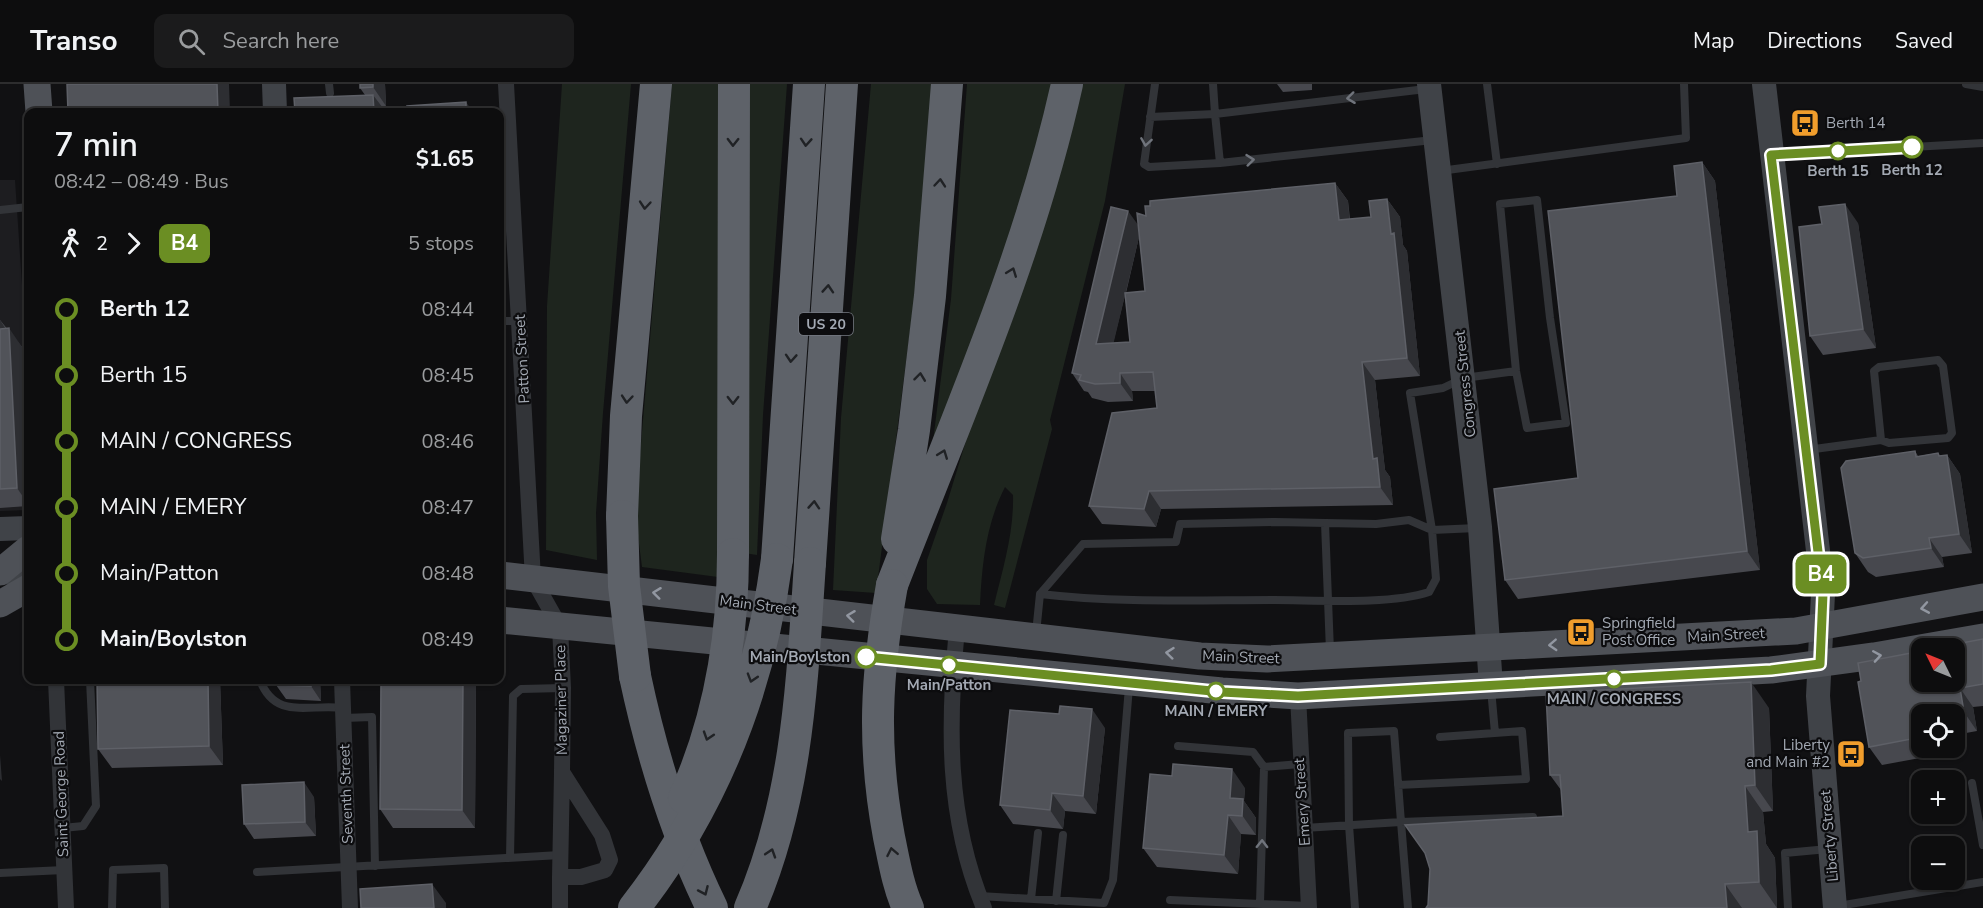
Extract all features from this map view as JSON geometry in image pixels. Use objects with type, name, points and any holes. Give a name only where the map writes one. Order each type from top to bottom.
[{"type":"highway","points":[[648,84],[649,160]]},
{"type":"highway","points":[[656,84],[626,405],[622,516],[625,596],[635,676],[665,793],[685,848],[712,908]]},
{"type":"highway","points":[[620,908],[668,832],[709,733],[727,653],[733,554],[734,84]]},
{"type":"highway","name":"US 20","points":[[634,908],[688,831],[722,762],[756,665],[777,559],[809,84]]},
{"type":"highway","name":"US 20","points":[[750,908],[776,838],[791,774],[800,705],[842,84]]},
{"type":"highway","points":[[834,201],[860,84]]},
{"type":"highway","points":[[908,908],[893,858],[878,755],[880,652],[892,585],[930,296],[947,84]]},
{"type":"highway","points":[[892,585],[1025,237],[1054,143],[1067,84]]},
{"type":"main road","points":[[37,84],[39,108]]},
{"type":"main road","points":[[274,84],[275,108]]},
{"type":"main road","name":"Liberty Street","points":[[1764,84],[1823,594],[1818,696],[1835,907]]},
{"type":"main road","name":"Congress Street","points":[[1430,86],[1480,527],[1491,686]]},
{"type":"main road","points":[[0,529],[24,528]]},
{"type":"main road","points":[[0,572],[24,552]]},
{"type":"main road","points":[[0,572],[24,574]]},
{"type":"main road","name":"Main Street","points":[[504,575],[1233,659],[1330,657],[1769,633],[1821,627],[1983,597]]},
{"type":"main road","points":[[0,604],[24,590]]},
{"type":"main road","points":[[504,620],[1130,682],[1298,696],[1771,670],[1983,637]]},
{"type":"street","name":"Patton Street","points":[[506,84],[533,579],[560,627]]},
{"type":"street","name":"Magaziner Place","points":[[560,627],[563,688],[560,908]]},
{"type":"street","points":[[957,628],[950,723],[952,780],[961,837],[981,902]]},
{"type":"street","name":"Saint George Road","points":[[56,684],[66,908]]},
{"type":"street","name":"Seventh Street","points":[[342,684],[350,908]]},
{"type":"street","name":"Emery Street","points":[[1298,696],[1309,907]]},
{"type":"street","name":"Magaziner Place","points":[[560,877],[591,876],[605,870],[610,860],[602,835],[562,772]]},
{"type":"lane","points":[[1155,84],[1144,164],[1149,167],[1220,163],[1436,140]]},
{"type":"lane","points":[[1213,84],[1220,163]]},
{"type":"lane","points":[[1488,84],[1497,164]]},
{"type":"lane","points":[[1440,171],[1686,138],[1684,84]]},
{"type":"lane","points":[[1966,84],[1983,87]]},
{"type":"lane","points":[[1150,117],[1215,114],[1430,86]]},
{"type":"lane","points":[[1771,155],[1983,142]]},
{"type":"lane","points":[[1537,200],[1550,318],[1566,423],[1527,428],[1516,371],[1500,204],[1537,200]]},
{"type":"lane","points":[[0,210],[24,207]]},
{"type":"lane","points":[[504,321],[520,321]]},
{"type":"lane","points":[[1807,450],[1881,440],[1889,443],[1948,438],[1952,433],[1943,366],[1938,360],[1879,367],[1874,372],[1881,440]]},
{"type":"lane","points":[[1041,594],[1081,599],[1327,601],[1378,599],[1429,592],[1436,579],[1432,530],[1410,393],[1443,388],[1464,378],[1516,371]]},
{"type":"lane","points":[[1035,637],[1041,594],[1083,544],[1176,542],[1180,524],[1376,524],[1409,520],[1432,530],[1480,527]]},
{"type":"lane","points":[[1326,523],[1330,657]]},
{"type":"lane","points":[[981,902],[1031,899],[1097,904],[1104,903],[1109,896],[1113,880],[1130,682]]},
{"type":"lane","points":[[63,828],[82,826],[96,806],[90,684]]},
{"type":"lane","points":[[262,684],[266,696],[281,706],[372,717],[375,866]]},
{"type":"lane","points":[[1491,686],[1495,733]]},
{"type":"lane","points":[[510,858],[513,696],[521,689],[563,688]]},
{"type":"lane","points":[[1355,908],[1349,825],[1348,733],[1394,731],[1408,908]]},
{"type":"lane","points":[[1398,786],[1526,779],[1522,731],[1440,737]]},
{"type":"lane","points":[[1178,746],[1253,752],[1264,767],[1260,903]]},
{"type":"lane","points":[[1264,767],[1300,764]]},
{"type":"lane","points":[[1972,783],[1983,845]]},
{"type":"lane","points":[[1304,828],[1533,817]]},
{"type":"lane","points":[[1031,899],[1038,833]]},
{"type":"lane","points":[[1056,901],[1063,835]]},
{"type":"lane","points":[[1788,908],[1785,853],[1830,849]]},
{"type":"lane","points":[[257,872],[560,855]]},
{"type":"lane","points":[[112,908],[113,870],[164,868],[165,908]]},
{"type":"lane","points":[[0,873],[64,870]]},
{"type":"lane","points":[[1835,907],[1983,882]]},
{"type":"lane","points":[[1170,900],[1309,907]]},
{"type":"shaded area","points":[[562,84],[631,84],[603,413],[596,513],[597,560],[546,550],[547,306]]},
{"type":"shaded area","points":[[672,84],[725,84],[718,577],[642,567],[635,513]]},
{"type":"shaded area","points":[[749,84],[787,84],[763,415],[757,555],[744,553]]},
{"type":"shaded area","points":[[871,84],[932,84],[922,239],[876,593],[833,590],[841,418]]},
{"type":"shaded area","points":[[967,84],[1054,84],[1039,150],[983,324],[932,449],[951,299]]},
{"type":"shaded area","points":[[1075,84],[1125,84],[1105,201],[1050,420],[1052,429],[1005,608],[994,605],[1012,523],[1013,495],[1005,487],[989,530],[980,605],[937,604],[927,589],[927,560],[947,503]]},
{"type":"shaded area","points":[[0,180],[15,180],[24,315],[24,510],[0,511]]},
{"type":"building","points":[[67,84],[217,84],[218,108],[68,108]]},
{"type":"building","points":[[360,84],[373,84],[373,87],[360,88]]},
{"type":"building","points":[[373,95],[374,108],[295,108],[294,98]]},
{"type":"building","points":[[466,102],[466,108],[407,108],[407,106]]},
{"type":"building","points":[[1702,162],[1747,551],[1505,580],[1494,489],[1578,478],[1548,211],[1677,196],[1674,166]]},
{"type":"building","points":[[1335,183],[1339,220],[1371,217],[1369,201],[1387,199],[1391,234],[1394,233],[1407,358],[1362,362],[1373,459],[1377,458],[1380,487],[1149,491],[1144,509],[1089,506],[1112,413],[1157,408],[1153,372],[1120,373],[1120,383],[1095,384],[1079,380],[1081,375],[1072,373],[1111,207],[1128,211],[1096,344],[1130,342],[1125,293],[1145,291],[1137,213],[1146,216],[1145,206],[1150,206],[1150,201]]},
{"type":"building","points":[[1845,204],[1863,329],[1810,336],[1799,227],[1822,224],[1819,207]]},
{"type":"building","points":[[9,328],[17,488],[0,489],[0,329]]},
{"type":"building","points":[[1915,451],[1916,457],[1938,453],[1939,456],[1947,455],[1959,534],[1929,538],[1931,548],[1863,558],[1855,553],[1841,468],[1846,461]]},
{"type":"building","points":[[1983,639],[1983,684],[1965,687],[1965,642]]},
{"type":"building","points":[[1911,653],[1911,692],[1961,692],[1963,704],[1911,704],[1911,739],[1869,747],[1858,682],[1861,681],[1858,663]]},
{"type":"building","points":[[1751,682],[1755,785],[1745,786],[1748,832],[1757,831],[1759,882],[1725,884],[1727,908],[1426,908],[1430,869],[1425,853],[1405,825],[1563,816],[1560,775],[1550,775],[1546,693]]},
{"type":"building","points":[[97,684],[208,684],[209,746],[98,749]]},
{"type":"building","points":[[311,684],[311,686],[276,685]]},
{"type":"building","points":[[381,684],[463,684],[462,810],[380,809]]},
{"type":"building","points":[[1060,706],[1092,709],[1083,796],[1052,793],[1050,810],[1000,805],[1010,710],[1059,714]]},
{"type":"building","points":[[1173,764],[1232,769],[1230,798],[1243,799],[1242,816],[1228,815],[1224,855],[1143,848],[1150,774],[1172,776]]},
{"type":"building","points":[[304,782],[305,822],[244,824],[242,785]]},
{"type":"building","points":[[432,884],[434,908],[361,908],[360,889]]},
{"type":"bus line","name":"B4","points":[[866,657],[1222,692],[1298,696],[1771,670],[1820,664],[1823,594],[1771,155],[1912,147]]},
{"type":"place","name":"Berth 14","points":[[1805,123]]},
{"type":"place","name":"Berth 12","points":[[1912,147]]},
{"type":"place","name":"Berth 15","points":[[1838,151]]},
{"type":"place","name":"Springfield Post Office","points":[[1581,632]]},
{"type":"place","name":"Main/Boylston","points":[[866,657]]},
{"type":"place","name":"Main/Patton","points":[[949,665]]},
{"type":"place","name":"MAIN / CONGRESS","points":[[1614,679]]},
{"type":"place","name":"MAIN / EMERY","points":[[1216,691]]},
{"type":"place","name":"Liberty and Main #2","points":[[1851,754]]}]
